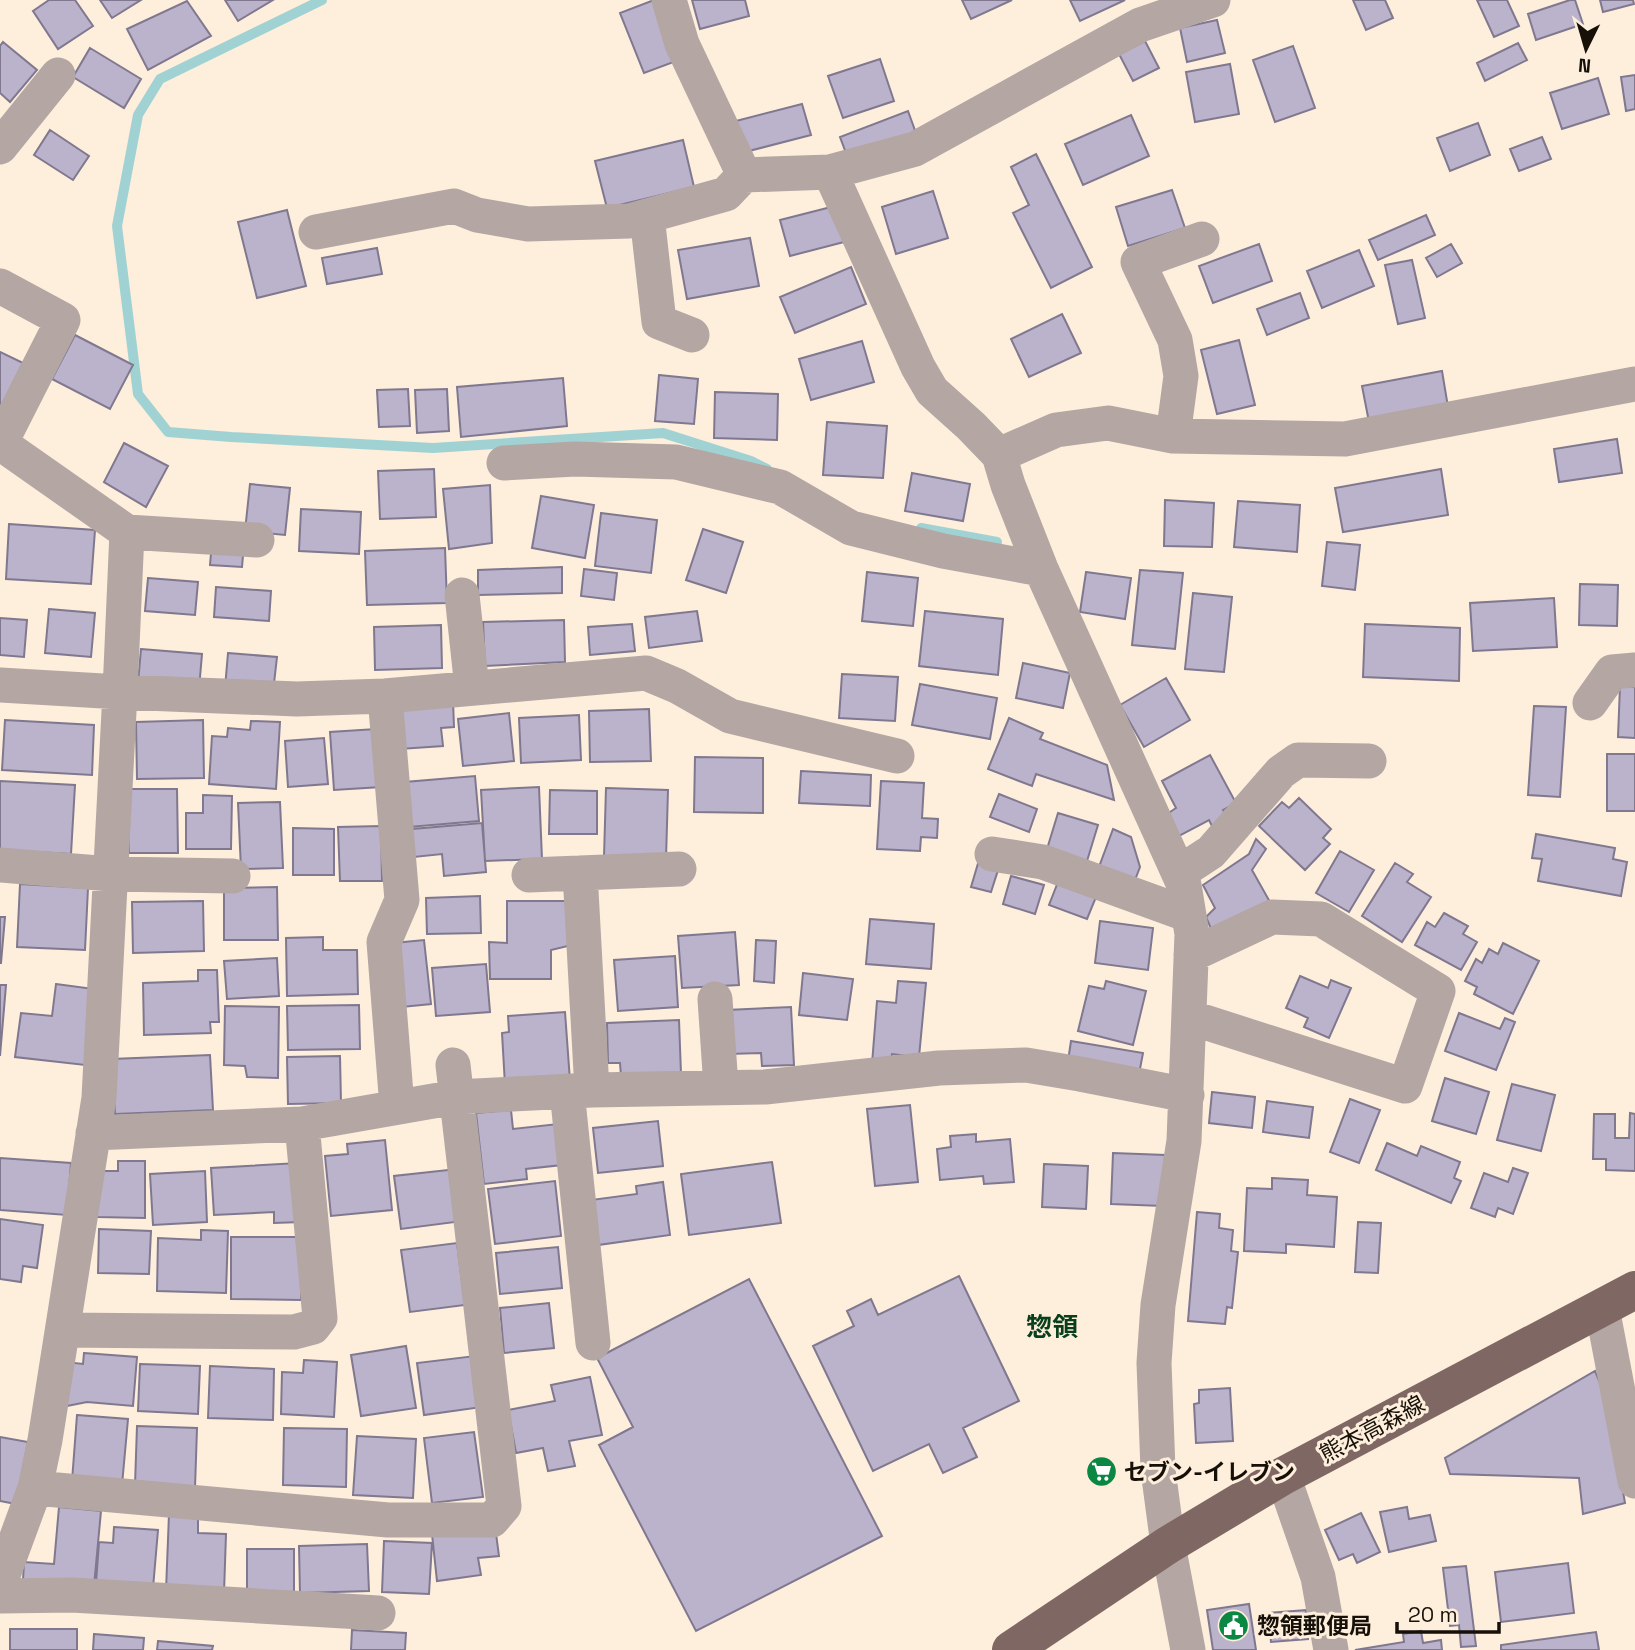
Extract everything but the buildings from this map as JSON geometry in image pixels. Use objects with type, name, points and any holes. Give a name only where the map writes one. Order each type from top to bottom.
[{"type":"main road","name":"熊本高森線","points":[[1011,1650],[1168,1545],[1283,1476],[1635,1290]]},
{"type":"street","points":[[669,0],[682,44],[744,175]]},
{"type":"street","points":[[316,232],[454,206],[477,215],[528,224],[629,221],[726,194],[744,175],[830,172],[915,149],[1140,25],[1213,0]]},
{"type":"street","points":[[0,147],[58,75]]},
{"type":"street","points":[[830,172],[918,367],[932,391],[999,455],[1041,569],[1184,885],[1192,934],[1184,1140],[1158,1305],[1154,1363],[1158,1471],[1168,1545],[1188,1650]]},
{"type":"street","points":[[647,216],[659,323],[692,335]]},
{"type":"street","points":[[1173,436],[1181,376],[1175,340],[1138,262],[1202,239]]},
{"type":"street","points":[[0,286],[63,320],[0,443],[127,532],[257,540]]},
{"type":"street","points":[[999,455],[1056,430],[1108,423],[1173,436],[1345,439],[1635,384]]},
{"type":"street","points":[[504,463],[575,459],[676,462],[780,488],[852,528],[943,551],[1041,569]]},
{"type":"street","points":[[0,1583],[12,1518],[35,1488],[45,1440],[99,1098],[127,532]]},
{"type":"street","points":[[462,595],[472,688]]},
{"type":"street","points":[[1590,703],[1612,672],[1635,670]]},
{"type":"street","points":[[0,685],[297,699],[385,696],[646,673],[730,716],[897,756]]},
{"type":"street","points":[[385,696],[402,900],[384,942],[397,1107]]},
{"type":"street","points":[[1179,873],[1211,852],[1281,772],[1298,760],[1369,761]]},
{"type":"street","points":[[992,854],[1043,862],[1189,915]]},
{"type":"street","points":[[0,865],[111,874],[233,876]]},
{"type":"street","points":[[528,875],[679,869]]},
{"type":"street","points":[[580,873],[580,1091],[593,1343]]},
{"type":"street","points":[[1189,1017],[1405,1086],[1438,991],[1321,919],[1272,918],[1191,955]]},
{"type":"street","points":[[715,999],[721,1087]]},
{"type":"street","points":[[93,1133],[302,1124],[397,1107],[454,1081],[580,1091],[765,1087],[939,1068],[1026,1065],[1186,1095]]},
{"type":"street","points":[[35,1488],[388,1520],[492,1520],[504,1506],[454,1081]]},
{"type":"street","points":[[63,1330],[294,1332],[313,1327],[320,1318],[302,1124]]},
{"type":"street","points":[[1602,1308],[1635,1481]]},
{"type":"street","points":[[1283,1476],[1318,1577],[1331,1650]]},
{"type":"street","points":[[0,1595],[72,1595],[378,1613]]},
{"type":"waterway","points":[[322,0],[160,79],[138,115],[117,226],[138,394],[168,432],[433,448],[663,433],[751,461],[767,469]]},
{"type":"waterway","points":[[921,528],[997,542]]},
{"type":"place","name":"セブン-イレブン","points":[[1101,1472]]},
{"type":"place","name":"惣領郵便局","points":[[1234,1626]]},
{"type":"district","name":"惣領","points":[[1052,1327]]}]
